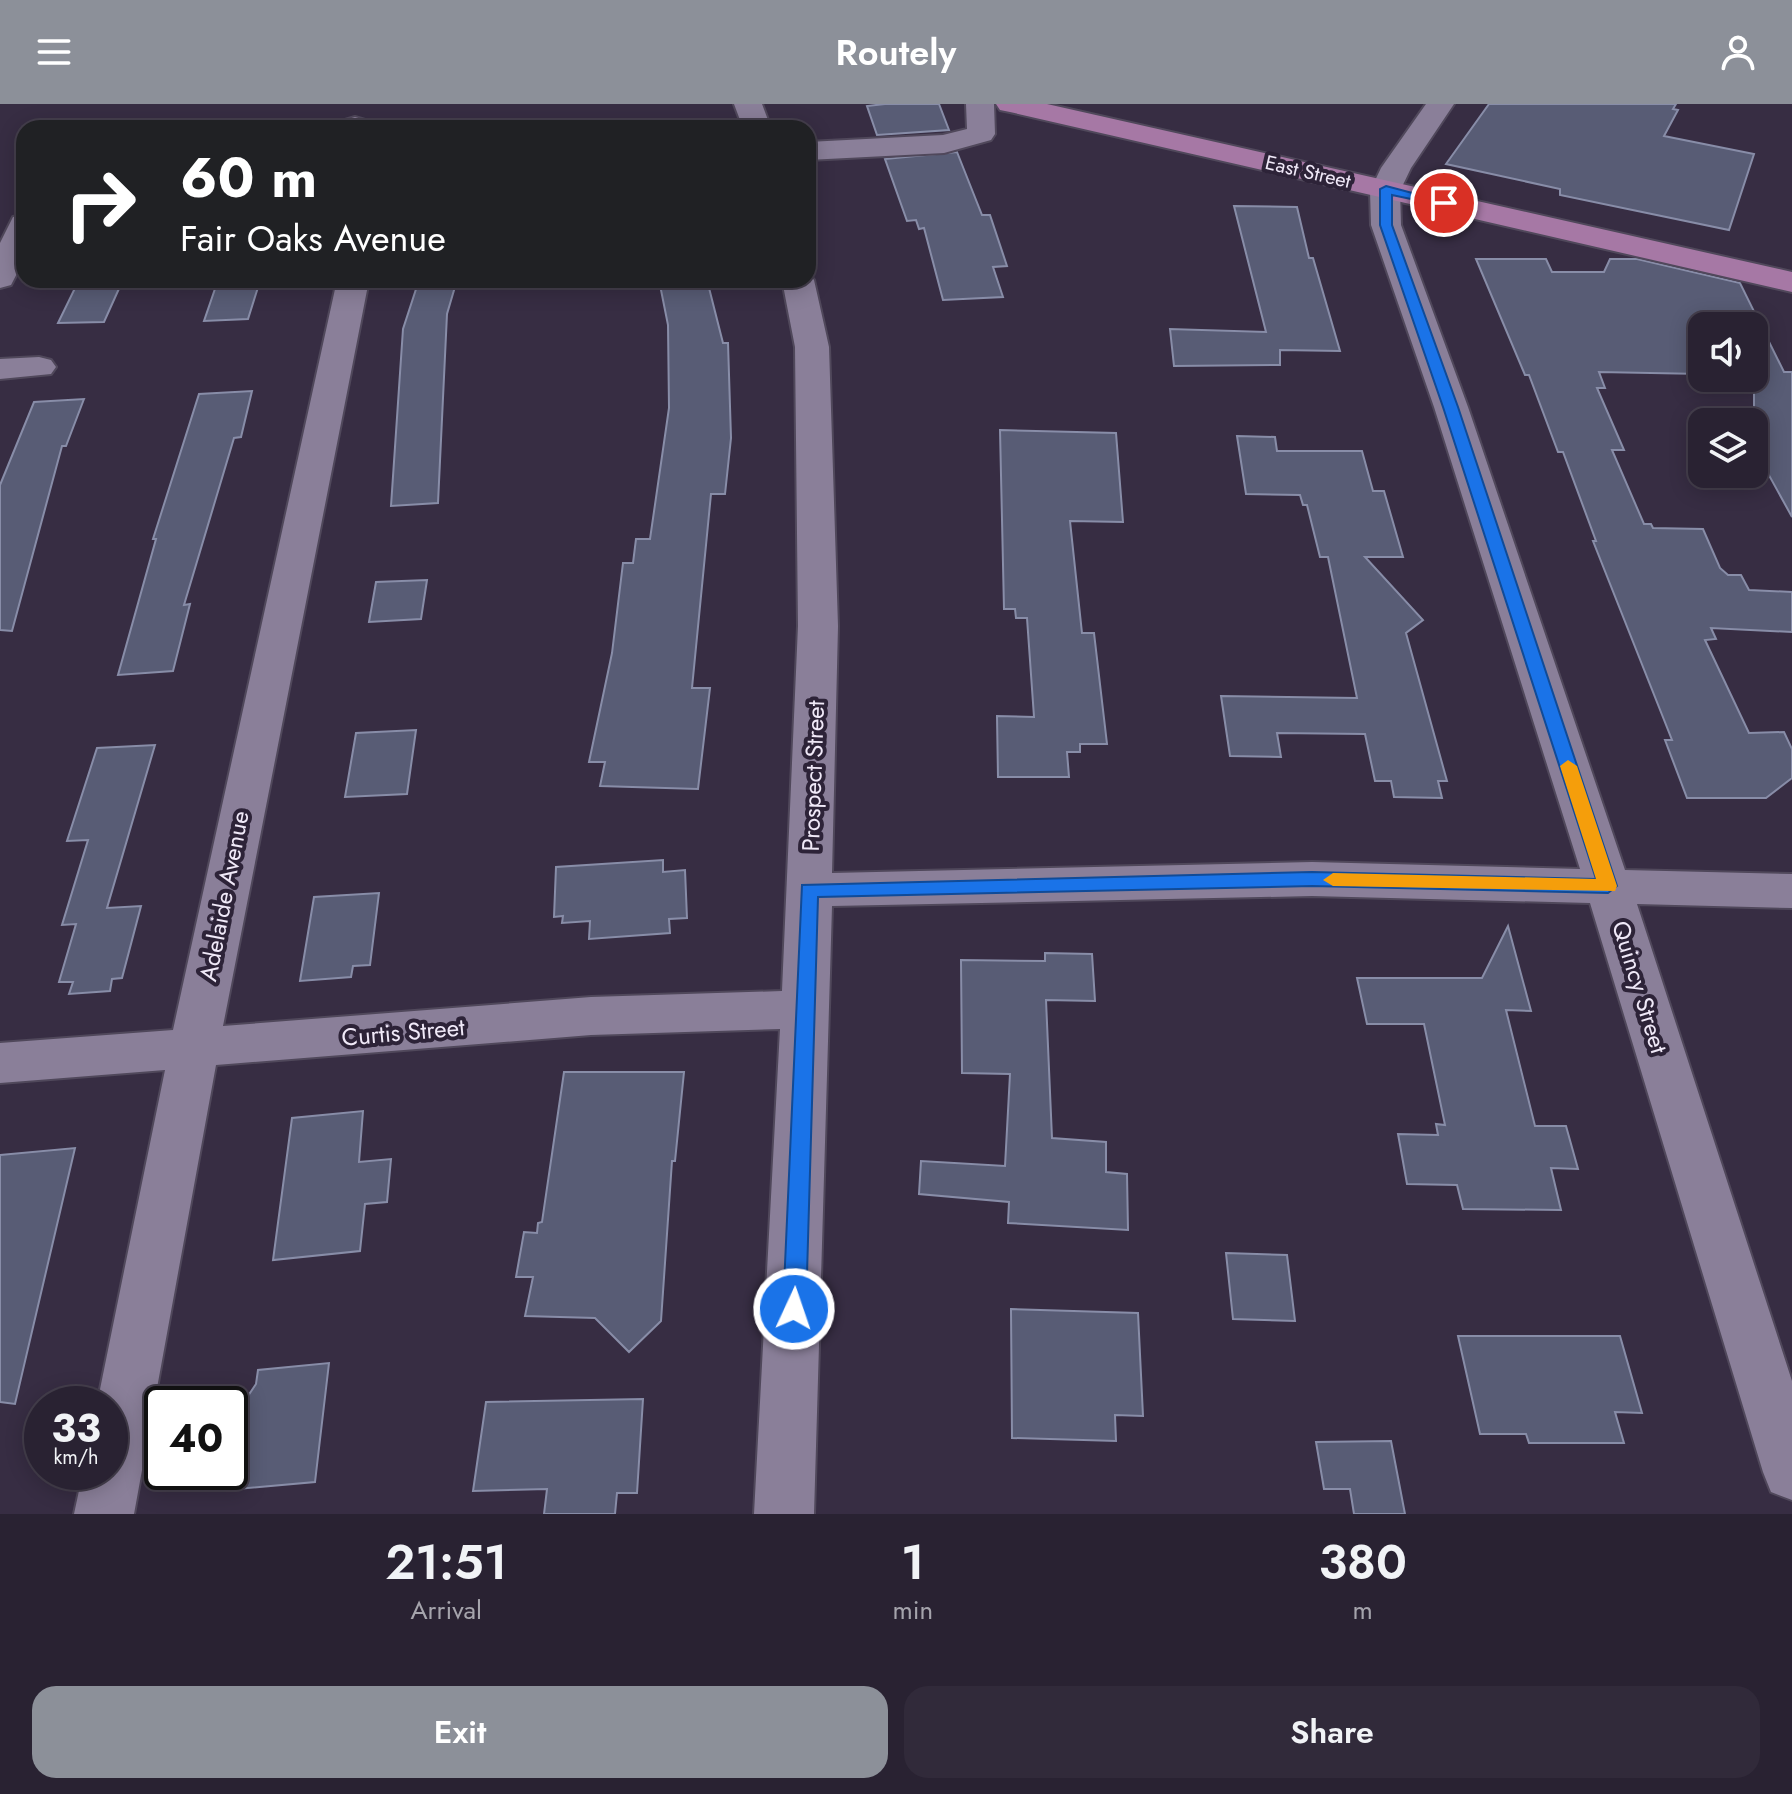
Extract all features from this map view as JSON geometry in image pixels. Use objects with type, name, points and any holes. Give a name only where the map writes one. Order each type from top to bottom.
[{"type":"main road","name":"East Street","points":[[1010,104],[1792,282]]},
{"type":"street","points":[[816,151],[944,144],[981,134],[980,104]]},
{"type":"street","points":[[1386,189],[1396,168],[1440,104]]},
{"type":"street","name":"Quincy Street","points":[[1386,189],[1386,225],[1395,257],[1451,407],[1608,886],[1792,1472]]},
{"type":"street","points":[[0,278],[16,242]]},
{"type":"street","name":"Adelaide Avenue","points":[[104,1514],[235,837],[351,288]]},
{"type":"street","name":"Prospect Street","points":[[784,1514],[805,1009],[817,610],[812,347],[800,288]]},
{"type":"street","points":[[0,369],[39,367]]},
{"type":"street","points":[[809,890],[1312,879],[1792,891]]},
{"type":"street","name":"Curtis Street","points":[[0,1063],[591,1016],[805,1009]]},
{"type":"building","points":[[939,104],[949,130],[877,135],[867,106]]},
{"type":"building","points":[[1489,104],[1676,104],[1673,109],[1678,110],[1664,136],[1754,154],[1729,230],[1560,195],[1560,189],[1446,164]]},
{"type":"building","points":[[957,152],[982,215],[990,215],[1007,266],[993,267],[1003,297],[943,300],[924,228],[919,229],[916,220],[907,221],[885,159]]},
{"type":"building","points":[[1234,206],[1297,207],[1309,258],[1313,258],[1340,351],[1280,350],[1280,365],[1174,366],[1170,329],[1266,332]]},
{"type":"building","points":[[1476,259],[1546,259],[1552,272],[1604,272],[1610,259],[1637,259],[1740,283],[1754,312],[1688,312],[1688,374],[1599,372],[1605,388],[1597,388],[1624,450],[1612,450],[1644,524],[1651,524],[1653,528],[1703,529],[1720,568],[1728,575],[1741,575],[1749,590],[1792,592],[1792,632],[1711,628],[1716,639],[1705,640],[1749,733],[1784,732],[1792,749],[1792,778],[1766,798],[1687,798],[1665,740],[1672,740],[1593,541],[1596,541],[1563,452],[1558,452],[1529,375],[1525,375]]},
{"type":"building","points":[[75,288],[119,288],[104,322],[58,323]]},
{"type":"building","points":[[215,288],[258,288],[248,319],[204,321]]},
{"type":"building","points":[[416,288],[455,288],[447,314],[438,503],[391,506],[403,329]]},
{"type":"building","points":[[661,288],[709,288],[723,343],[728,343],[731,438],[725,494],[711,494],[692,688],[710,688],[698,789],[600,786],[605,762],[589,762],[612,653],[623,563],[633,563],[636,539],[650,539],[669,408],[668,325]]},
{"type":"building","points":[[1768,340],[1784,372],[1792,372],[1792,517],[1768,473],[1768,408],[1754,408],[1754,392],[1768,392]]},
{"type":"building","points":[[252,391],[241,437],[234,438],[184,605],[190,604],[173,671],[118,675],[156,539],[153,539],[199,394]]},
{"type":"building","points":[[84,399],[66,446],[62,446],[12,631],[0,630],[0,485],[34,402]]},
{"type":"building","points":[[1000,430],[1116,433],[1123,522],[1070,521],[1082,633],[1094,633],[1107,744],[1080,744],[1080,752],[1067,752],[1069,777],[998,777],[997,716],[1034,717],[1027,618],[1016,618],[1015,609],[1004,609]]},
{"type":"building","points":[[1237,436],[1275,437],[1277,451],[1362,451],[1373,491],[1384,491],[1403,557],[1365,557],[1423,620],[1406,633],[1447,781],[1438,781],[1442,798],[1394,797],[1391,781],[1375,781],[1365,734],[1277,733],[1281,757],[1230,756],[1221,696],[1357,698],[1328,557],[1320,557],[1307,505],[1303,505],[1300,495],[1246,494]]},
{"type":"building","points":[[427,580],[421,619],[369,622],[376,582]]},
{"type":"building","points":[[416,730],[407,794],[345,797],[356,733]]},
{"type":"building","points":[[155,745],[107,908],[141,906],[122,978],[112,979],[110,991],[69,994],[73,982],[59,982],[76,924],[62,925],[88,840],[67,841],[97,748]]},
{"type":"building","points":[[663,860],[663,872],[685,870],[687,918],[669,919],[670,933],[589,939],[590,921],[562,923],[563,916],[554,917],[556,867]]},
{"type":"building","points":[[379,893],[370,965],[353,966],[351,977],[300,981],[314,897]]},
{"type":"building","points":[[1508,926],[1531,1011],[1506,1010],[1535,1126],[1566,1126],[1578,1169],[1551,1168],[1561,1210],[1463,1209],[1457,1185],[1407,1184],[1398,1134],[1438,1135],[1436,1124],[1445,1125],[1424,1024],[1367,1024],[1357,978],[1482,978]]},
{"type":"building","points":[[1045,953],[1092,954],[1095,1001],[1046,1000],[1052,1138],[1106,1142],[1106,1172],[1127,1174],[1128,1230],[1008,1223],[1009,1202],[919,1194],[921,1161],[1005,1166],[1010,1074],[962,1073],[961,960],[1045,961]]},
{"type":"building","points":[[564,1072],[684,1072],[675,1161],[672,1161],[661,1321],[629,1352],[595,1318],[525,1316],[533,1277],[516,1277],[524,1232],[537,1233],[538,1223],[542,1222]]},
{"type":"building","points":[[363,1111],[359,1162],[391,1159],[387,1202],[365,1204],[360,1251],[273,1260],[292,1118]]},
{"type":"building","points":[[75,1148],[15,1404],[0,1402],[0,1155]]},
{"type":"building","points":[[1226,1253],[1287,1255],[1295,1321],[1233,1319]]},
{"type":"building","points":[[1011,1309],[1138,1313],[1143,1416],[1115,1415],[1116,1441],[1012,1438]]},
{"type":"building","points":[[1458,1336],[1620,1336],[1642,1413],[1615,1412],[1624,1443],[1529,1443],[1526,1434],[1480,1434]]},
{"type":"building","points":[[329,1363],[315,1482],[248,1488],[248,1396],[256,1384],[258,1370]]},
{"type":"building","points":[[643,1399],[637,1493],[617,1493],[615,1514],[544,1514],[547,1489],[473,1491],[486,1402]]},
{"type":"building","points":[[1391,1441],[1405,1514],[1354,1514],[1350,1489],[1324,1489],[1316,1442]]},
{"type":"slow traffic","points":[[1333,880],[1608,886],[1568,766]]},
{"type":"route","points":[[794,1309],[809,890],[1312,879],[1608,886],[1451,407],[1386,225],[1386,189],[1444,203]]}]
